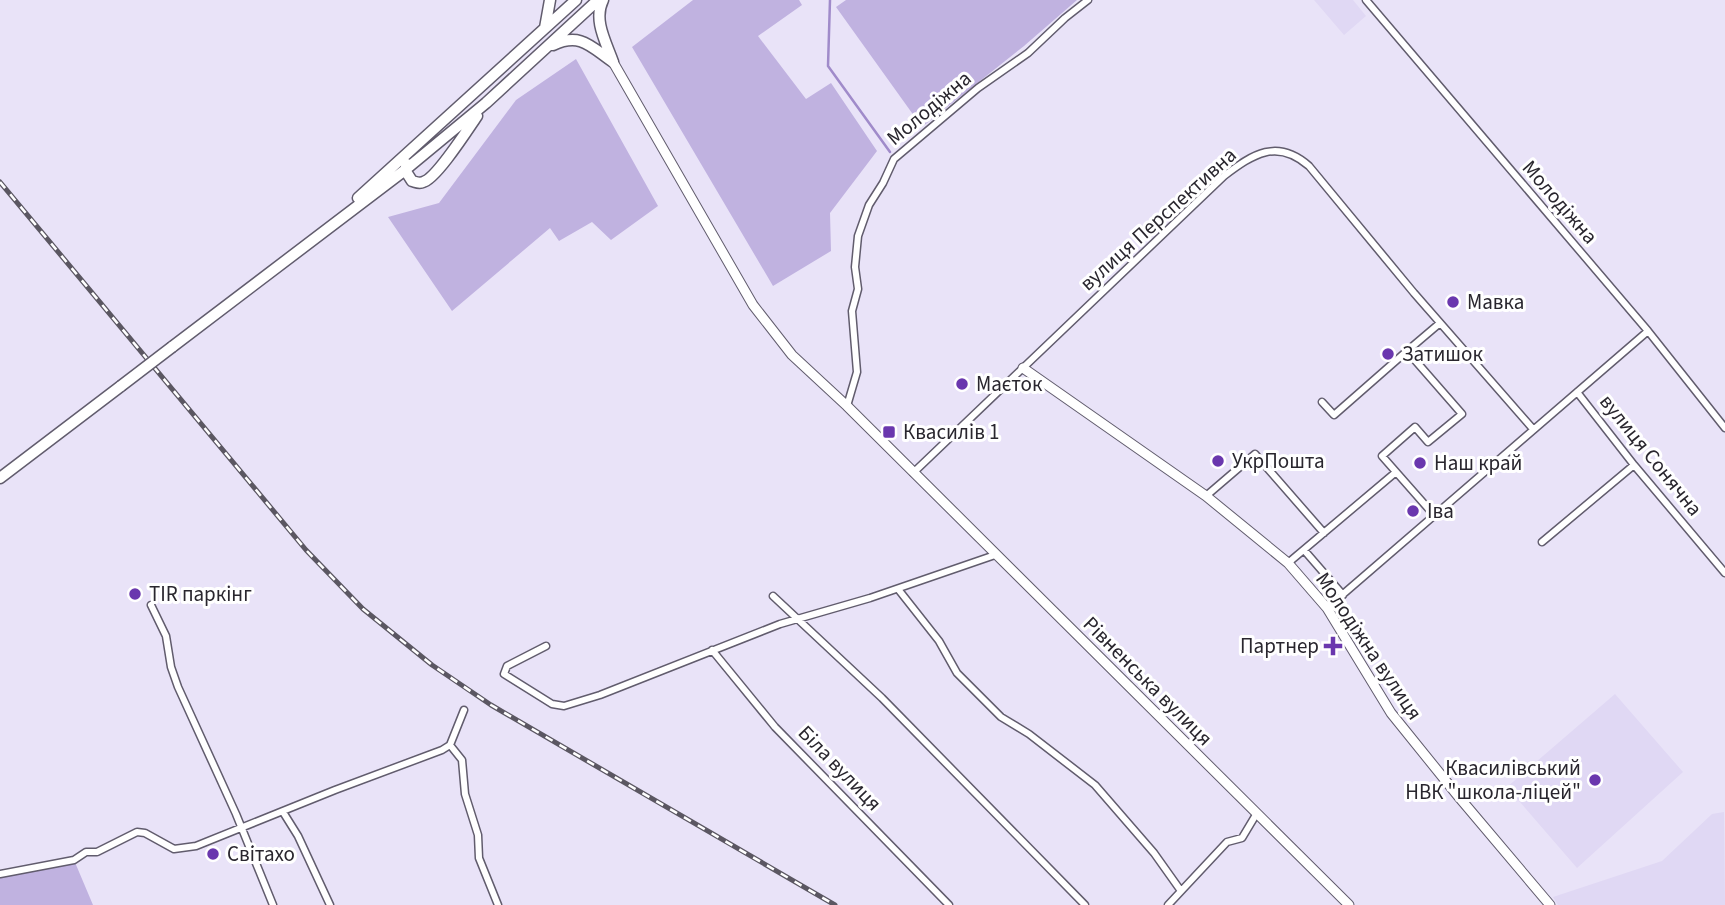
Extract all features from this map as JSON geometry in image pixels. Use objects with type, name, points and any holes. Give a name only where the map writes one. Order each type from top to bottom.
[{"type":"highway","points":[[545,28],[550,0]]},
{"type":"highway","points":[[308,244],[576,0]]},
{"type":"highway","points":[[0,478],[405,170],[486,103],[598,0]]},
{"type":"highway","points":[[603,0],[598,10],[601,28],[613,62]]},
{"type":"highway","points":[[544,50],[564,40],[575,39],[613,62]]},
{"type":"highway","points":[[405,170],[412,181],[422,183],[428,179],[437,171],[486,103]]},
{"type":"highway","points":[[405,170],[412,148]]},
{"type":"main road","name":"Рівненська вулиця","points":[[613,62],[754,305],[792,355],[847,406],[1349,905]]},
{"type":"main road","name":"Молодіжна вулиця","points":[[1023,368],[1206,496],[1288,563],[1327,608],[1391,713],[1550,905]]},
{"type":"street","name":"Молодіжна","points":[[847,406],[857,372],[852,311],[858,289],[855,267],[858,236],[869,205],[894,159],[978,88],[1028,54],[1088,0]]},
{"type":"street","name":"Молодіжна","points":[[1366,0],[1648,331],[1725,428]]},
{"type":"street","name":"вулиця Перспективна","points":[[913,473],[1224,176],[1261,152],[1282,151],[1297,156],[1308,166],[1533,429]]},
{"type":"street","points":[[1322,402],[1334,415],[1440,323]]},
{"type":"street","points":[[1327,608],[1648,331]]},
{"type":"street","points":[[1407,351],[1462,414],[1428,442],[1415,427],[1382,456],[1434,515]]},
{"type":"street","name":"вулиця Сонячна","points":[[1577,392],[1725,573]]},
{"type":"street","points":[[1206,496],[1255,454],[1324,533]]},
{"type":"street","points":[[1542,542],[1634,465]]},
{"type":"street","points":[[1288,563],[1396,472]]},
{"type":"street","points":[[1304,550],[1343,595]]},
{"type":"street","points":[[546,646],[507,666],[504,674],[552,704],[564,706],[600,695],[798,619],[898,589],[996,555]]},
{"type":"street","points":[[898,589],[939,641],[957,673],[1001,717],[1029,734],[1095,785],[1154,853],[1181,891]]},
{"type":"street","points":[[773,596],[882,698],[1085,905]]},
{"type":"street","points":[[151,605],[166,636],[171,667],[178,687],[273,905]]},
{"type":"street","name":"Біла вулиця","points":[[712,650],[775,727],[948,905]]},
{"type":"street","points":[[0,874],[74,860],[86,852],[97,852],[137,832],[145,833],[174,849],[196,846],[242,830],[450,745],[464,710]]},
{"type":"street","points":[[450,745],[461,761],[465,793],[478,835],[479,858],[498,905]]},
{"type":"street","points":[[283,812],[298,836],[330,905]]},
{"type":"street","points":[[1168,905],[1227,842],[1242,838],[1257,813]]},
{"type":"shaded area","points":[[693,0],[799,0],[802,5],[758,36],[806,99],[831,83],[877,151],[830,213],[831,251],[773,286],[632,47]]},
{"type":"shaded area","points":[[846,0],[1077,0],[922,127],[836,7]]},
{"type":"shaded area","points":[[1314,0],[1353,0],[1366,16],[1344,35]]},
{"type":"shaded area","points":[[576,59],[658,206],[611,240],[592,222],[559,241],[550,228],[452,311],[388,217],[439,203],[516,100]]},
{"type":"shaded area","name":"Квасилівський НВК \"школа-ліцей\"","points":[[1615,694],[1683,772],[1577,868],[1507,787]]},
{"type":"shaded area","points":[[1724,812],[1725,905],[1558,905],[1553,897],[1662,861],[1712,814]]},
{"type":"shaded area","points":[[74,860],[93,905],[0,905],[0,874]]},
{"type":"waterway","points":[[830,0],[828,66],[890,152]]},
{"type":"railway","points":[[0,182],[306,550],[363,609],[432,665],[491,705],[835,905]]},
{"type":"place","name":"Мавка","points":[[1453,302]]},
{"type":"place","name":"Затишок","points":[[1388,354]]},
{"type":"place","name":"Маєток","points":[[962,384]]},
{"type":"place","name":"Квасилів 1","points":[[889,432]]},
{"type":"place","name":"УкрПошта","points":[[1218,461]]},
{"type":"place","name":"Наш край","points":[[1420,463]]},
{"type":"place","name":"Іва","points":[[1413,511]]},
{"type":"place","name":"TIR паркінг","points":[[135,594]]},
{"type":"place","name":"Партнер","points":[[1333,646]]},
{"type":"place","name":"Квасилівський НВК \"школа-ліцей\"","points":[[1595,780]]},
{"type":"place","name":"Світахо","points":[[213,854]]}]
